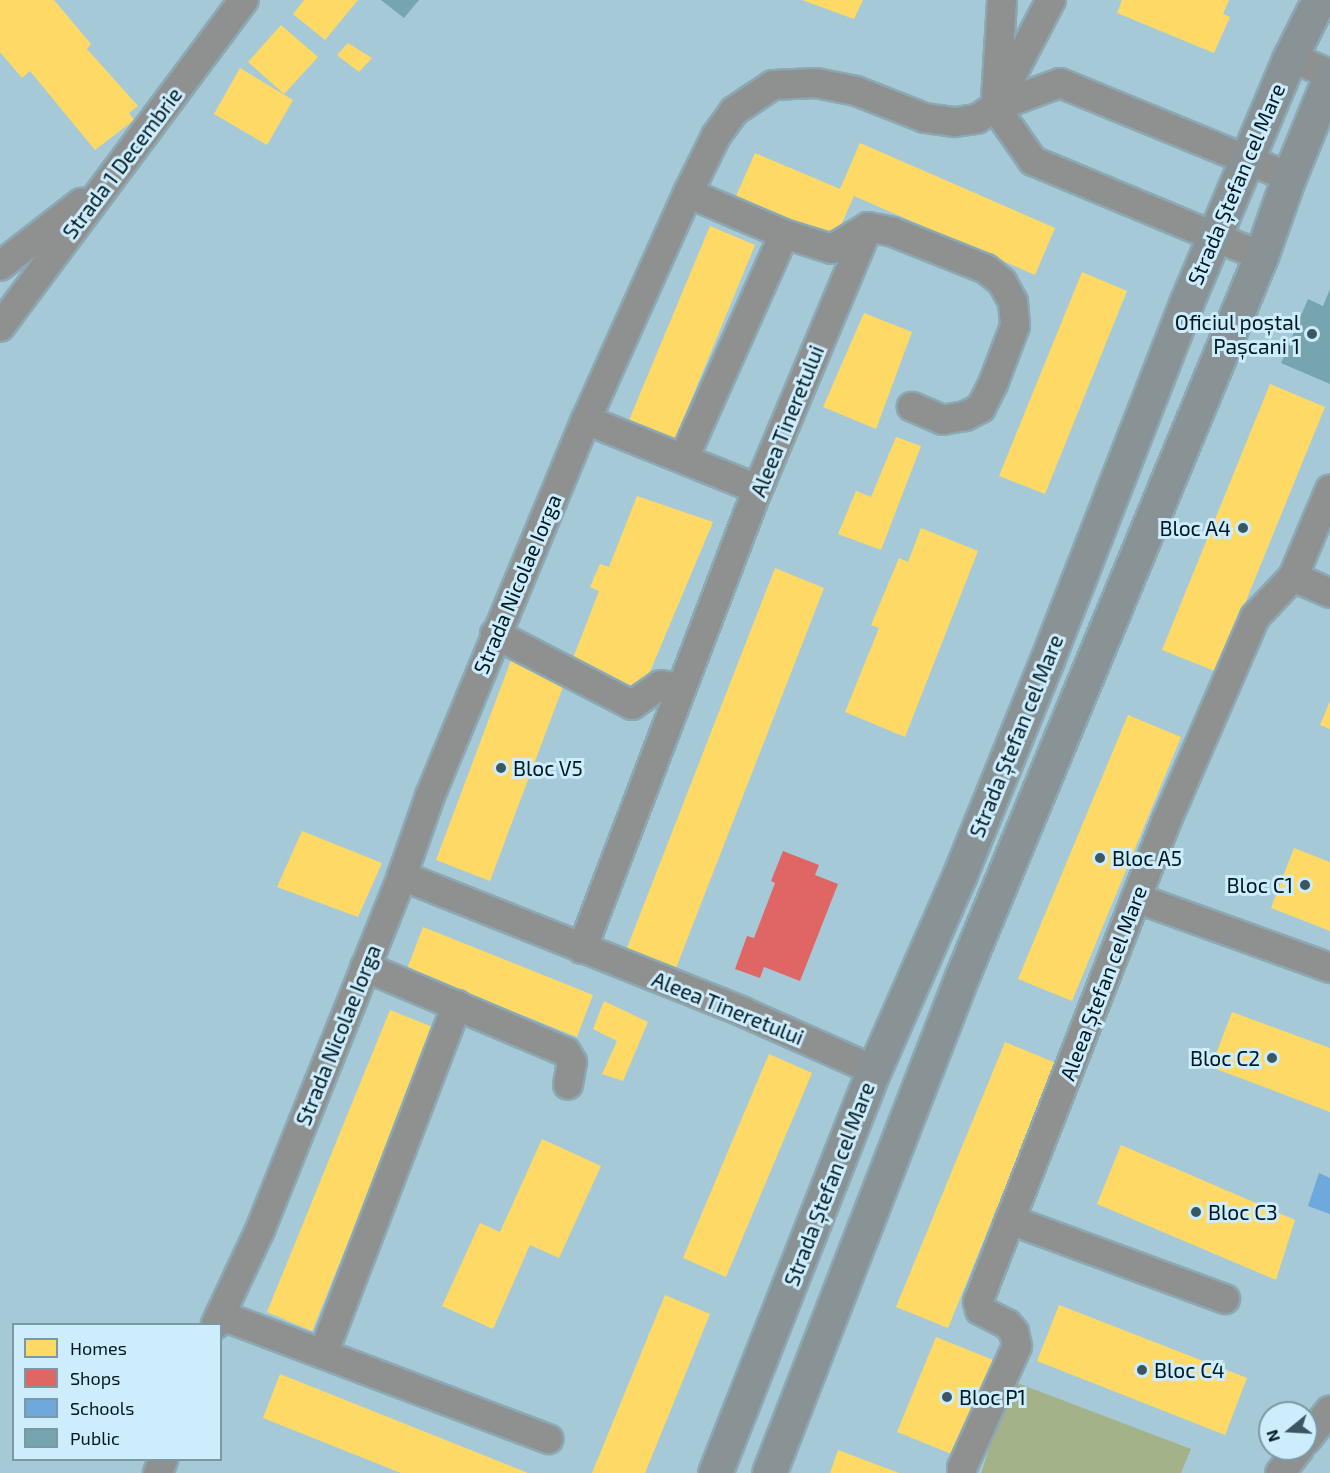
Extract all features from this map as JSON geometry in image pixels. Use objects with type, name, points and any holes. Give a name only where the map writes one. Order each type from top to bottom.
[{"type":"main road","name":"Strada Ștefan cel Mare","points":[[715,1473],[874,1070],[960,874],[1102,522],[1187,301],[1216,237],[1290,57],[1319,0]]},
{"type":"main road","name":"Strada Ștefan cel Mare","points":[[769,1473],[963,975],[1261,256],[1289,177],[1330,75]]},
{"type":"street","name":"Strada 1 Decembrie","points":[[0,327],[244,0]]},
{"type":"street","points":[[1002,0],[995,107],[1034,161],[1261,256]]},
{"type":"street","points":[[995,107],[1051,0]]},
{"type":"street","points":[[1290,57],[1330,75]]},
{"type":"street","name":"Strada Nicolae Iorga","points":[[218,1320],[260,1230],[402,876],[430,796],[495,634],[585,420],[688,193],[716,136],[735,111],[773,85],[797,82],[835,84],[926,118],[955,122],[977,119],[995,107],[1059,83],[1247,162],[1289,177]]},
{"type":"street","points":[[0,266],[108,183]]},
{"type":"street","points":[[688,193],[784,234],[832,249],[868,227],[892,232],[986,269],[1002,282],[1013,302],[1015,326],[993,384],[981,408],[965,416],[943,420],[912,407]]},
{"type":"street","name":"Aleea Tineretului","points":[[582,949],[758,489],[868,227]]},
{"type":"street","points":[[684,458],[784,234]]},
{"type":"street","points":[[585,420],[758,489]]},
{"type":"street","name":"Aleea Ștefan cel Mare","points":[[962,1473],[962,1468],[1017,1346],[1014,1332],[1007,1324],[980,1310],[978,1302],[1166,822],[1255,616],[1293,577],[1330,490]]},
{"type":"street","points":[[1293,577],[1330,593]]},
{"type":"street","points":[[495,634],[632,705],[661,685],[681,688]]},
{"type":"street","name":"Aleea Tineretului","points":[[402,876],[743,1012],[874,1070]]},
{"type":"street","points":[[1136,898],[1330,968]]},
{"type":"street","points":[[365,967],[566,1052],[572,1062],[568,1085]]},
{"type":"street","points":[[323,1354],[457,1005]]},
{"type":"street","points":[[1010,1220],[1225,1299]]},
{"type":"street","points":[[218,1320],[323,1354],[548,1439]]},
{"type":"street","points":[[1318,1425],[1330,1410]]},
{"type":"street","points":[[1280,1473],[1290,1461]]},
{"type":"green space","points":[[1012,1381],[1191,1449],[1181,1473],[981,1473]]},
{"type":"building: Homes","points":[[0,0],[54,0],[91,44],[87,49],[138,106],[129,113],[134,120],[95,150],[30,71],[22,78],[0,52]]},
{"type":"building: Homes","points":[[304,0],[358,0],[325,40],[293,14]]},
{"type":"building: Homes","points":[[802,0],[863,0],[854,19]]},
{"type":"building: Homes","points":[[1122,0],[1229,0],[1223,14],[1230,17],[1214,53],[1117,13]]},
{"type":"building: Homes","points":[[281,25],[318,57],[284,94],[248,62]]},
{"type":"building: Homes","points":[[348,43],[372,58],[359,72],[337,55]]},
{"type":"building: Homes","points":[[240,68],[293,100],[267,145],[214,114]]},
{"type":"building: Homes","points":[[860,143],[1055,228],[1035,275],[854,196],[835,239],[736,196],[755,153],[840,189]]},
{"type":"building: Homes","points":[[710,226],[755,245],[673,444],[627,425]]},
{"type":"building: Homes","points":[[1082,272],[1127,291],[1045,494],[999,476]]},
{"type":"building: Homes","points":[[864,313],[912,332],[876,429],[823,407]]},
{"type":"building: Homes","name":"Bloc A4","points":[[1270,384],[1325,407],[1217,672],[1162,650]]},
{"type":"building: Homes","points":[[896,437],[921,446],[881,550],[838,534],[856,491],[871,497]]},
{"type":"building: Homes","points":[[637,496],[713,522],[641,693],[570,666],[599,591],[590,587],[600,564],[609,567]]},
{"type":"building: Homes","points":[[921,528],[978,551],[905,737],[845,712],[879,628],[871,625],[899,558],[908,562]]},
{"type":"building: Homes","points":[[775,568],[824,588],[674,973],[625,953]]},
{"type":"building: Homes","name":"Bloc V5","points":[[513,655],[567,676],[490,881],[436,860]]},
{"type":"building: Homes","points":[[1330,701],[1330,729],[1320,725]]},
{"type":"building: Homes","name":"Bloc A5","points":[[1128,715],[1181,737],[1072,1001],[1018,979]]},
{"type":"building: Homes","points":[[302,831],[382,863],[358,917],[277,887]]},
{"type":"building: Homes","name":"Bloc C1","points":[[1294,848],[1330,862],[1330,931],[1271,908]]},
{"type":"building: Homes","points":[[423,927],[593,995],[577,1037],[407,969]]},
{"type":"building: Homes","points":[[604,1001],[648,1022],[623,1081],[602,1074],[617,1041],[593,1029]]},
{"type":"building: Homes","points":[[390,1010],[435,1028],[312,1331],[267,1312]]},
{"type":"building: Homes","name":"Bloc C2","points":[[1232,1012],[1330,1048],[1330,1112],[1211,1067]]},
{"type":"building: Homes","points":[[1005,1042],[1056,1063],[948,1328],[896,1307]]},
{"type":"building: Homes","points":[[769,1054],[812,1073],[726,1277],[683,1258]]},
{"type":"building: Homes","points":[[542,1139],[601,1166],[559,1258],[530,1245],[493,1329],[442,1306],[480,1223],[500,1232]]},
{"type":"building: Homes","name":"Bloc C3","points":[[1121,1145],[1295,1220],[1276,1280],[1097,1204]]},
{"type":"building: Homes","points":[[665,1295],[710,1314],[645,1473],[592,1473]]},
{"type":"building: Homes","name":"Bloc C4","points":[[1059,1305],[1247,1378],[1225,1435],[1037,1361]]},
{"type":"building: Homes","name":"Bloc P1","points":[[936,1337],[998,1362],[959,1457],[897,1432]]},
{"type":"building: Homes","points":[[280,1374],[528,1473],[401,1473],[263,1418]]},
{"type":"building: Homes","points":[[838,1450],[899,1473],[830,1473]]},
{"type":"building: Shops","points":[[783,851],[819,865],[815,875],[838,884],[800,981],[764,967],[760,978],[735,969],[747,936],[754,938],[775,883],[771,881]]},
{"type":"building: Schools","points":[[1319,1173],[1330,1178],[1330,1214],[1308,1206]]},
{"type":"building: Public","points":[[381,0],[419,0],[404,18]]},
{"type":"building: Public","name":"Oficiul poștal Pașcani 1","points":[[1330,289],[1330,384],[1281,363],[1308,299],[1323,306]]},
{"type":"place","name":"Oficiul poștal Pașcani 1","points":[[1312,334]]},
{"type":"place","name":"Bloc A4","points":[[1243,528]]},
{"type":"place","name":"Bloc V5","points":[[501,768]]},
{"type":"place","name":"Bloc A5","points":[[1100,858]]},
{"type":"place","name":"Bloc C1","points":[[1305,885]]},
{"type":"place","name":"Bloc C2","points":[[1272,1058]]},
{"type":"place","name":"Bloc C3","points":[[1196,1212]]},
{"type":"place","name":"Bloc C4","points":[[1142,1370]]},
{"type":"place","name":"Bloc P1","points":[[947,1397]]}]
